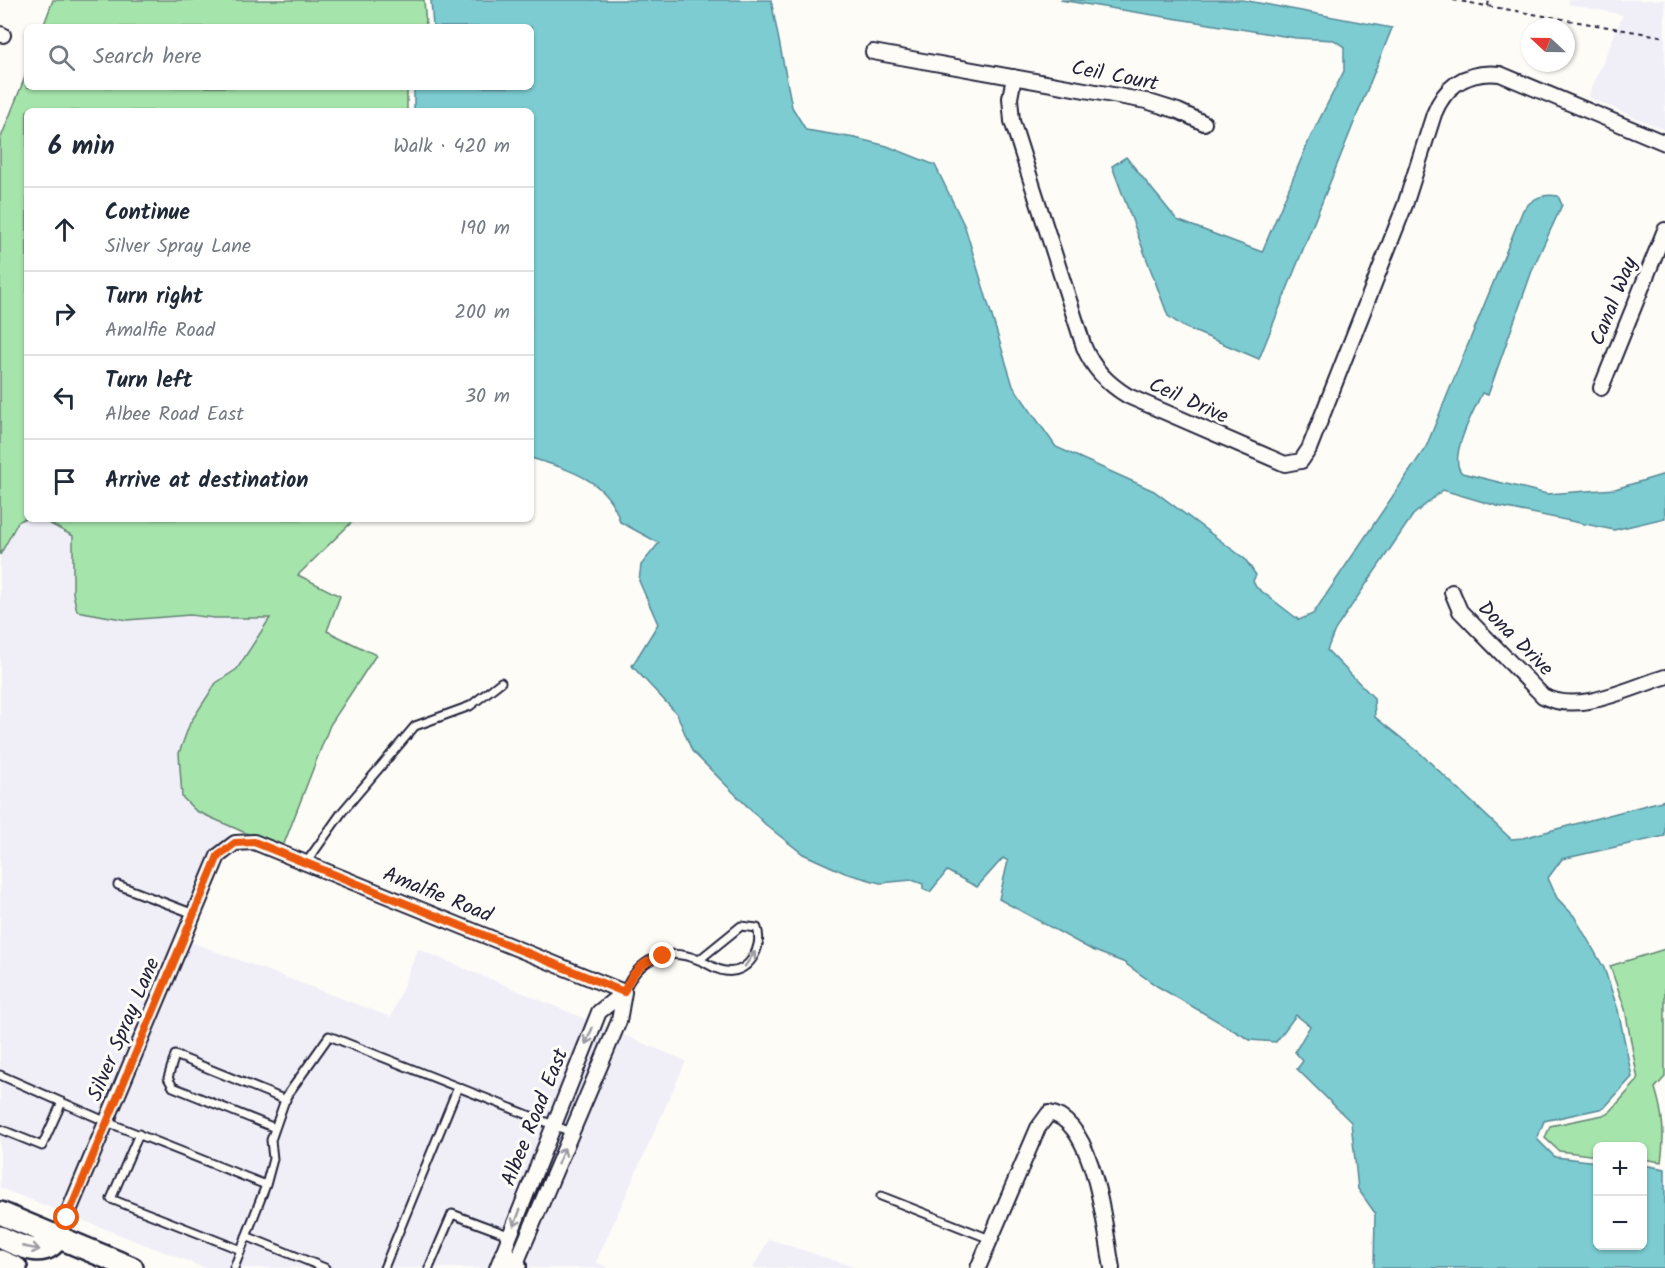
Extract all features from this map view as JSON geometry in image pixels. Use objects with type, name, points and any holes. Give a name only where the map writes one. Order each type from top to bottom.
[{"type":"main road","points":[[0,1213],[132,1268]]},
{"type":"main road","points":[[0,1237],[39,1250],[51,1247],[58,1238]]},
{"type":"main road","points":[[0,1261],[16,1268]]},
{"type":"street","points":[[873,52],[1014,77]]},
{"type":"street","name":"Ceil Drive","points":[[1014,77],[1010,98],[1012,121],[1084,347],[1095,368],[1128,396],[1285,464],[1301,461],[1309,449],[1405,205],[1434,114],[1446,92],[1461,79],[1472,74],[1500,74],[1665,143]]},
{"type":"street","name":"Ceil Court","points":[[1014,77],[1146,101],[1178,111],[1204,123]]},
{"type":"street","name":"Canal Way","points":[[1601,388],[1665,230]]},
{"type":"street","name":"Dona Drive","points":[[1452,592],[1460,611],[1543,696],[1554,701],[1579,704],[1665,677]]},
{"type":"street","name":"Amalfie Road","points":[[235,843],[254,842],[624,992]]},
{"type":"street","name":"Silver Spray Lane","points":[[58,1238],[218,856],[235,843]]},
{"type":"street","name":"Albee Road East","points":[[510,1267],[507,1244],[552,1124],[599,1012],[624,992]]},
{"type":"street","name":"Albee Road East","points":[[510,1267],[619,1021],[624,992]]},
{"type":"street","points":[[978,1268],[1038,1128],[1049,1113],[1068,1122],[1085,1148],[1092,1166],[1112,1268]]},
{"type":"lane","points":[[306,863],[342,812],[415,726],[470,706],[501,682]]},
{"type":"lane","points":[[118,885],[194,914]]},
{"type":"lane","name":"Albee Road East","points":[[624,992],[638,968],[652,958],[675,955],[699,960],[722,971],[733,972],[743,969],[755,953],[760,936],[757,928],[741,926],[699,960]]},
{"type":"lane","points":[[234,1268],[266,1185],[273,1159],[271,1140],[286,1100],[330,1036],[571,1132]]},
{"type":"lane","points":[[275,1128],[173,1087],[168,1078],[175,1055],[286,1100]]},
{"type":"lane","points":[[0,1075],[107,1122],[266,1185]]},
{"type":"lane","points":[[384,1268],[458,1087]]},
{"type":"lane","points":[[0,1129],[42,1146],[62,1102]]},
{"type":"lane","points":[[139,1134],[111,1199],[241,1250]]},
{"type":"lane","points":[[881,1196],[990,1239]]},
{"type":"lane","points":[[429,1268],[452,1214],[503,1233],[507,1244]]},
{"type":"lane","points":[[246,1236],[325,1268]]},
{"type":"path","points":[[1453,0],[1665,37]]},
{"type":"path","points":[[1488,6],[1489,0]]},
{"type":"shaded area","points":[[1569,0],[1665,0],[1665,130],[1588,97],[1623,15],[1568,4]]},
{"type":"shaded area","points":[[24,519],[24,522],[47,522],[73,536],[73,593],[127,620],[190,615],[214,618],[271,617],[237,669],[216,683],[190,723],[196,811],[232,827],[188,941],[391,1017],[418,949],[686,1061],[596,1262],[609,1268],[205,1268],[0,1188],[0,555],[19,522]]},
{"type":"shaded area","points":[[769,1239],[857,1268],[753,1268]]},
{"type":"green space","points":[[53,0],[424,0],[426,24],[44,24]]},
{"type":"green space","points":[[24,80],[24,90],[407,90],[407,108],[24,108],[24,519],[18,522],[0,555],[0,140]]},
{"type":"green space","points":[[47,522],[352,522],[298,575],[340,596],[327,631],[376,655],[330,725],[282,849],[196,811],[182,797],[179,753],[190,723],[216,683],[237,669],[270,618],[214,618],[190,615],[127,620],[77,611],[73,593],[73,536]]},
{"type":"green space","points":[[1665,949],[1665,1077],[1655,1088],[1662,1125],[1661,1162],[1647,1160],[1647,1142],[1593,1142],[1593,1155],[1559,1151],[1545,1138],[1550,1126],[1608,1114],[1638,1080],[1625,1009],[1610,966]]},
{"type":"water","points":[[431,0],[771,0],[792,107],[806,130],[887,146],[935,165],[965,227],[1013,386],[1056,447],[1154,491],[1245,559],[1256,575],[1253,581],[1256,587],[1299,620],[1313,614],[1426,447],[1523,210],[1539,197],[1558,196],[1562,205],[1533,268],[1488,395],[1482,393],[1463,434],[1458,466],[1462,473],[1547,494],[1615,489],[1665,474],[1665,518],[1614,530],[1497,506],[1443,490],[1413,515],[1335,630],[1327,650],[1374,698],[1375,717],[1420,753],[1511,839],[1523,838],[1665,800],[1665,836],[1562,859],[1548,878],[1557,898],[1574,916],[1604,968],[1618,1010],[1632,1077],[1604,1108],[1544,1121],[1537,1139],[1555,1157],[1593,1162],[1593,1250],[1647,1250],[1647,1166],[1665,1169],[1665,1268],[1374,1268],[1375,1213],[1358,1189],[1351,1122],[1297,1069],[1303,1061],[1295,1052],[1310,1026],[1296,1015],[1276,1042],[1250,1040],[1157,986],[1123,962],[1092,950],[999,899],[1008,861],[1003,858],[977,887],[947,871],[930,892],[923,889],[923,884],[912,880],[880,883],[845,873],[803,854],[766,825],[692,751],[677,714],[632,666],[658,624],[639,581],[641,565],[659,543],[620,522],[615,508],[597,486],[573,472],[534,459],[534,108],[414,108],[414,90],[534,90],[534,24],[433,24]]},
{"type":"water","points":[[1060,0],[1243,0],[1392,28],[1259,359],[1184,327],[1168,316],[1112,166],[1126,157],[1177,220],[1262,252],[1310,138],[1344,71],[1344,47],[1334,40],[1296,38]]},
{"type":"route","points":[[67,1218],[218,856],[225,848],[235,843],[244,840],[254,842],[624,992],[630,977],[644,962],[663,956]]}]
